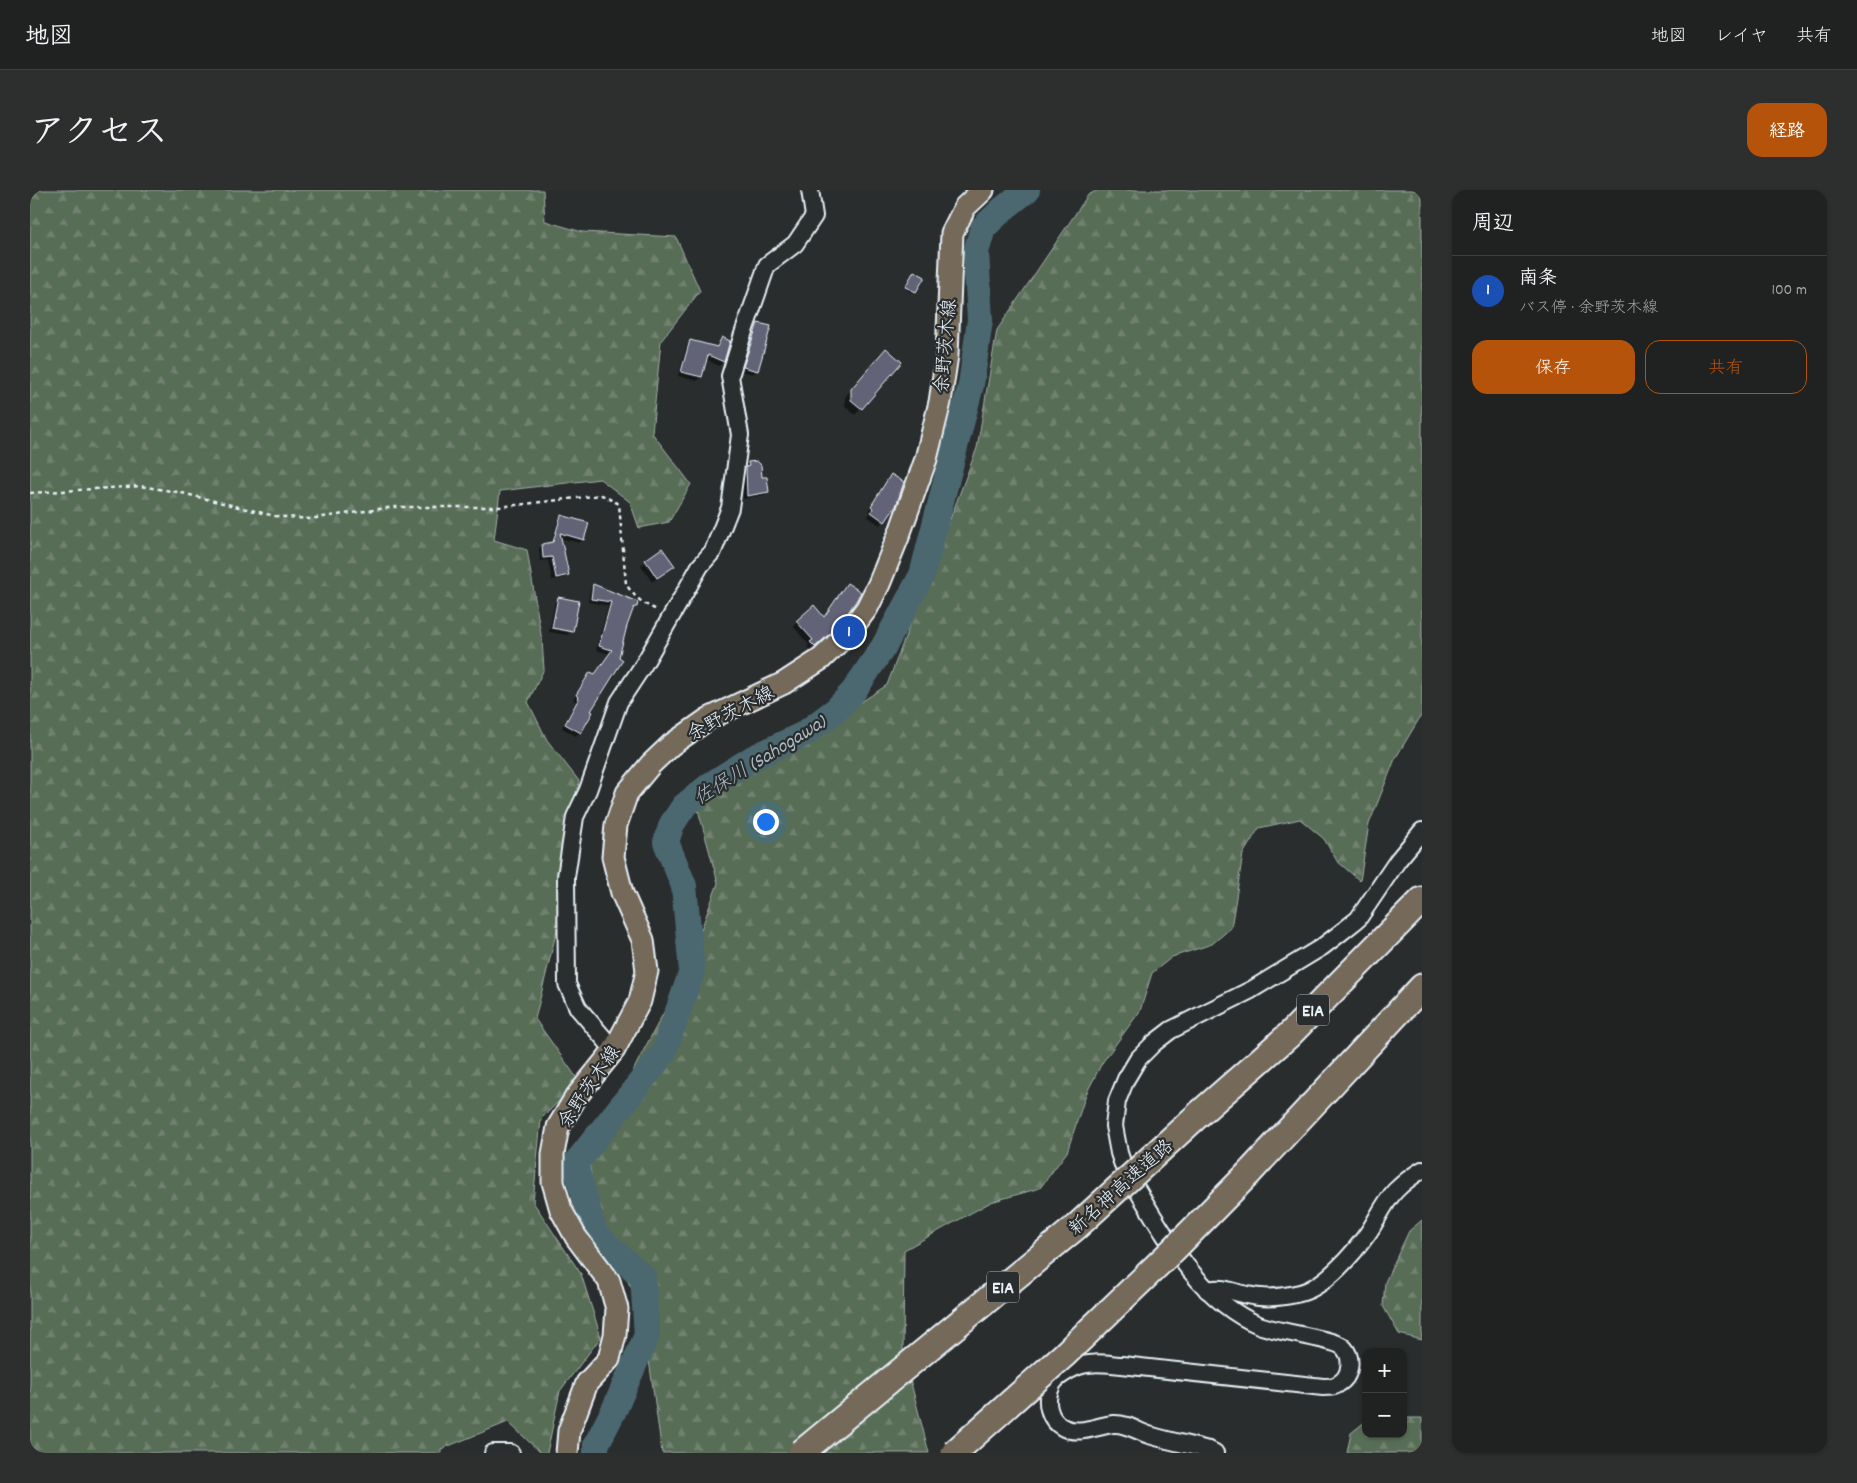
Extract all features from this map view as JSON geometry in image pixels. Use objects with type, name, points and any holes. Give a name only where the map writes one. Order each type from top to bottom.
[{"type":"highway","name":"新名神高速道路","points":[[801,1453],[1076,1227],[1199,1114],[1289,1035],[1422,900]]},
{"type":"highway","points":[[954,1453],[1064,1355],[1248,1174],[1422,987]]},
{"type":"main road","name":"余野茨木線","points":[[567,1453],[569,1430],[587,1383],[608,1359],[615,1335],[617,1309],[609,1280],[576,1237],[561,1210],[553,1182],[553,1154],[558,1127],[576,1097],[614,1050],[640,1001],[647,970],[643,940],[622,894],[612,857],[616,826],[627,793],[651,764],[671,745],[708,719],[784,683],[821,659],[849,632],[867,608],[900,532],[926,458],[940,402],[947,356],[952,233],[976,196]]},
{"type":"street","points":[[614,1050],[578,1008],[567,984],[566,877],[575,817],[588,790],[619,702],[672,616],[700,566],[713,551],[730,508],[740,435],[730,376],[767,266],[794,244],[814,216],[810,190]]},
{"type":"street","points":[[1215,1453],[1146,1434],[1126,1426],[1114,1424],[1075,1431],[1063,1427],[1054,1420],[1048,1408],[1048,1395],[1052,1383],[1076,1367],[1093,1364],[1122,1365],[1316,1387],[1338,1385],[1344,1379],[1349,1369],[1350,1358],[1343,1347],[1332,1341],[1286,1333],[1259,1325],[1228,1308],[1206,1290],[1192,1274],[1124,1168],[1114,1126],[1117,1100],[1126,1079],[1138,1059],[1171,1030],[1250,990],[1322,948],[1358,919],[1398,860],[1422,831]]},
{"type":"street","points":[[1206,1290],[1227,1288],[1248,1296],[1271,1297],[1302,1293],[1327,1278],[1347,1259],[1367,1235],[1394,1192],[1408,1179],[1422,1170]]},
{"type":"street","points":[[493,1453],[512,1453]]},
{"type":"path","points":[[30,493],[140,486],[178,492],[275,516],[309,518],[394,507],[499,507],[602,495],[619,504],[626,584],[633,595],[645,605],[672,616]]},
{"type":"green space","points":[[30,190],[543,190],[545,221],[582,232],[676,237],[700,291],[661,341],[652,433],[691,484],[669,522],[639,528],[630,502],[600,479],[500,491],[494,540],[527,550],[542,641],[544,669],[528,702],[547,740],[579,781],[562,909],[535,1019],[579,1081],[541,1119],[533,1202],[581,1274],[601,1337],[560,1391],[547,1453],[541,1453],[508,1422],[441,1449],[441,1453],[30,1453]]},
{"type":"green space","points":[[1098,190],[1422,190],[1422,714],[1395,759],[1369,824],[1360,881],[1337,861],[1324,839],[1300,819],[1259,828],[1243,854],[1231,928],[1212,944],[1172,957],[1152,973],[1140,1011],[1102,1063],[1086,1094],[1067,1152],[1040,1188],[991,1202],[904,1250],[903,1352],[929,1453],[662,1453],[649,1360],[632,1289],[599,1227],[589,1161],[640,1057],[686,971],[718,883],[697,806],[784,753],[887,685],[977,448],[997,330],[1088,195]]},
{"type":"green space","points":[[1422,1220],[1422,1340],[1399,1334],[1383,1306],[1385,1282],[1409,1231]]},
{"type":"green space","points":[[1407,1418],[1422,1418],[1422,1453],[1347,1453],[1351,1433],[1362,1424],[1362,1438],[1407,1438]]},
{"type":"building","points":[[914,271],[925,277],[916,292],[905,287]]},
{"type":"building","points":[[758,323],[771,326],[758,371],[743,367]]},
{"type":"building","points":[[722,337],[730,341],[724,362],[708,355],[702,377],[681,372],[690,340],[717,347]]},
{"type":"building","points":[[886,348],[902,362],[862,409],[851,400],[851,389]]},
{"type":"building","points":[[757,461],[761,465],[762,477],[767,477],[769,492],[747,496],[746,467],[749,466],[748,462]]},
{"type":"building","points":[[891,474],[904,482],[896,506],[885,522],[871,512],[873,508],[871,506]]},
{"type":"building","points":[[561,515],[589,523],[584,540],[560,533],[569,575],[556,578],[552,557],[543,558],[542,544],[553,542]]},
{"type":"building","points":[[662,548],[675,566],[657,578],[645,560]]},
{"type":"building","points":[[847,583],[861,592],[840,624],[815,647],[810,642],[813,640],[796,621],[814,605],[824,617]]},
{"type":"building","points":[[593,584],[638,602],[637,607],[634,607],[627,626],[619,657],[623,660],[591,711],[593,712],[581,733],[565,724],[579,698],[576,695],[590,672],[595,674],[612,650],[599,646],[611,602],[591,599]]},
{"type":"building","points":[[558,597],[579,601],[573,632],[552,628]]},
{"type":"waterway","name":"佐保川 (Sahogawa)","points":[[596,1453],[596,1445],[615,1408],[647,1335],[643,1277],[595,1234],[575,1164],[663,1054],[692,971],[684,886],[666,842],[672,824],[684,806],[710,785],[753,758],[804,734],[836,710],[853,692],[884,646],[922,575],[971,385],[980,320],[976,252],[983,228],[1027,190]]},
{"type":"place","name":"南条","points":[[849,632]]}]
